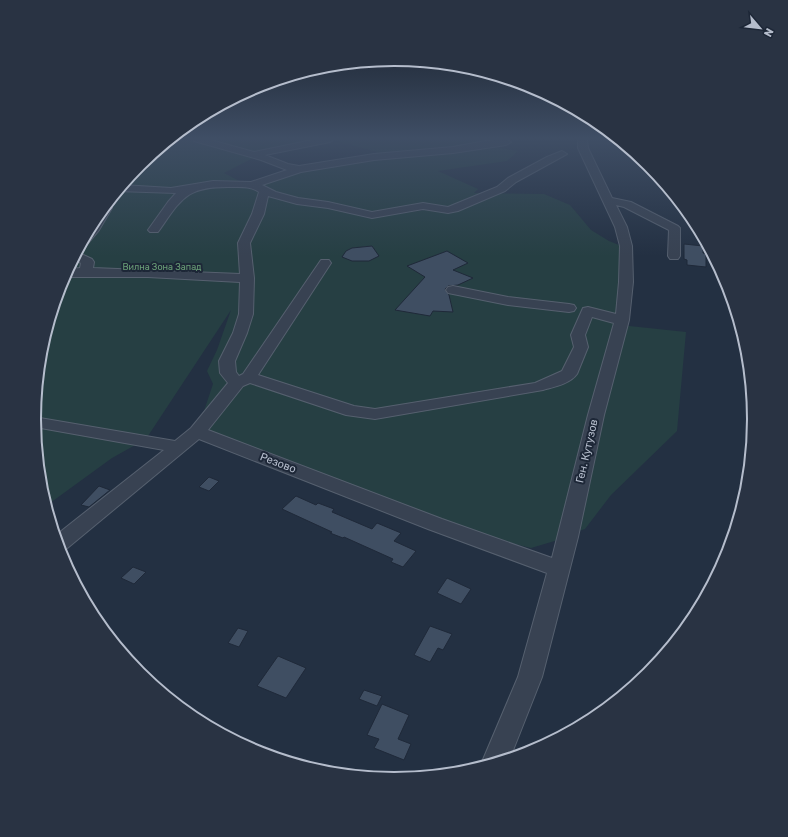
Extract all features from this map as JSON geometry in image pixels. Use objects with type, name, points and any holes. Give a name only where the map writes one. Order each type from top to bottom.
[{"type":"street","points":[[258,188],[278,178]]},
{"type":"street","points":[[127,188],[171,191],[202,186],[234,184],[258,188],[297,201],[328,205],[372,215],[423,206],[448,210],[454,209],[501,189],[516,178]]},
{"type":"street","name":"Ген. Кутузов","points":[[498,756],[530,677],[559,570],[596,415],[622,320],[626,282],[626,246],[621,228],[597,178]]},
{"type":"street","points":[[154,230],[178,196],[202,186]]},
{"type":"street","points":[[258,188],[262,202],[244,243],[247,278],[246,314],[240,333],[227,361],[228,373],[243,380],[352,411],[375,414],[537,387],[553,382],[569,374],[581,347],[578,336],[588,311],[602,316],[622,320]]},
{"type":"street","points":[[608,200],[627,204],[674,228],[674,256]]},
{"type":"street","points":[[79,258],[88,262],[86,272]]},
{"type":"street","points":[[63,541],[197,432],[243,380],[324,263]]},
{"type":"street","points":[[72,273],[148,273],[247,278]]},
{"type":"street","points":[[453,290],[508,301],[569,308]]},
{"type":"street","points":[[41,423],[179,447]]},
{"type":"street","name":"Резово","points":[[197,432],[559,570]]},
{"type":"green space","name":"Вилна Зона Запад","points":[[136,178],[234,178],[245,184],[273,178],[454,178],[478,189],[474,193],[544,194],[570,205],[591,230],[619,245],[620,325],[686,332],[677,431],[611,495],[585,529],[569,534],[568,537],[531,548],[435,524],[197,432],[213,384],[207,371],[217,350],[231,310],[146,439],[112,458],[51,502],[44,465],[42,442],[42,395],[44,372],[53,327],[77,262],[100,222]],"holes":[[[423,205],[442,209],[452,207],[442,212],[425,210],[367,218],[360,216]]]},
{"type":"building","points":[[684,244],[702,246],[703,253],[706,254],[706,267],[687,265],[687,260],[684,259]]},
{"type":"building","points":[[372,246],[379,256],[369,261],[352,261],[342,257],[346,251],[352,248]]},
{"type":"building","points":[[447,251],[468,263],[453,270],[473,278],[458,285],[448,286],[445,289],[449,295],[453,312],[433,311],[430,316],[395,310],[425,277],[407,266]]},
{"type":"building","points":[[209,477],[219,481],[209,491],[199,487]]},
{"type":"building","points":[[99,486],[110,490],[89,507],[81,505]]},
{"type":"building","points":[[296,496],[316,505],[318,503],[334,509],[332,512],[372,529],[377,523],[401,533],[394,541],[416,551],[403,567],[391,562],[393,559],[344,537],[343,538],[330,533],[332,532],[282,509]]},
{"type":"building","points":[[133,567],[146,572],[134,584],[121,578]]},
{"type":"building","points":[[447,578],[471,589],[461,604],[437,593]]},
{"type":"building","points":[[430,626],[452,634],[443,650],[438,648],[430,662],[414,655]]},
{"type":"building","points":[[238,628],[248,631],[239,647],[228,643]]},
{"type":"building","points":[[278,656],[306,668],[286,698],[257,686]]},
{"type":"building","points":[[364,690],[382,696],[377,706],[359,699]]},
{"type":"building","points":[[382,704],[409,715],[398,739],[411,744],[404,760],[374,748],[379,739],[367,735]]}]
